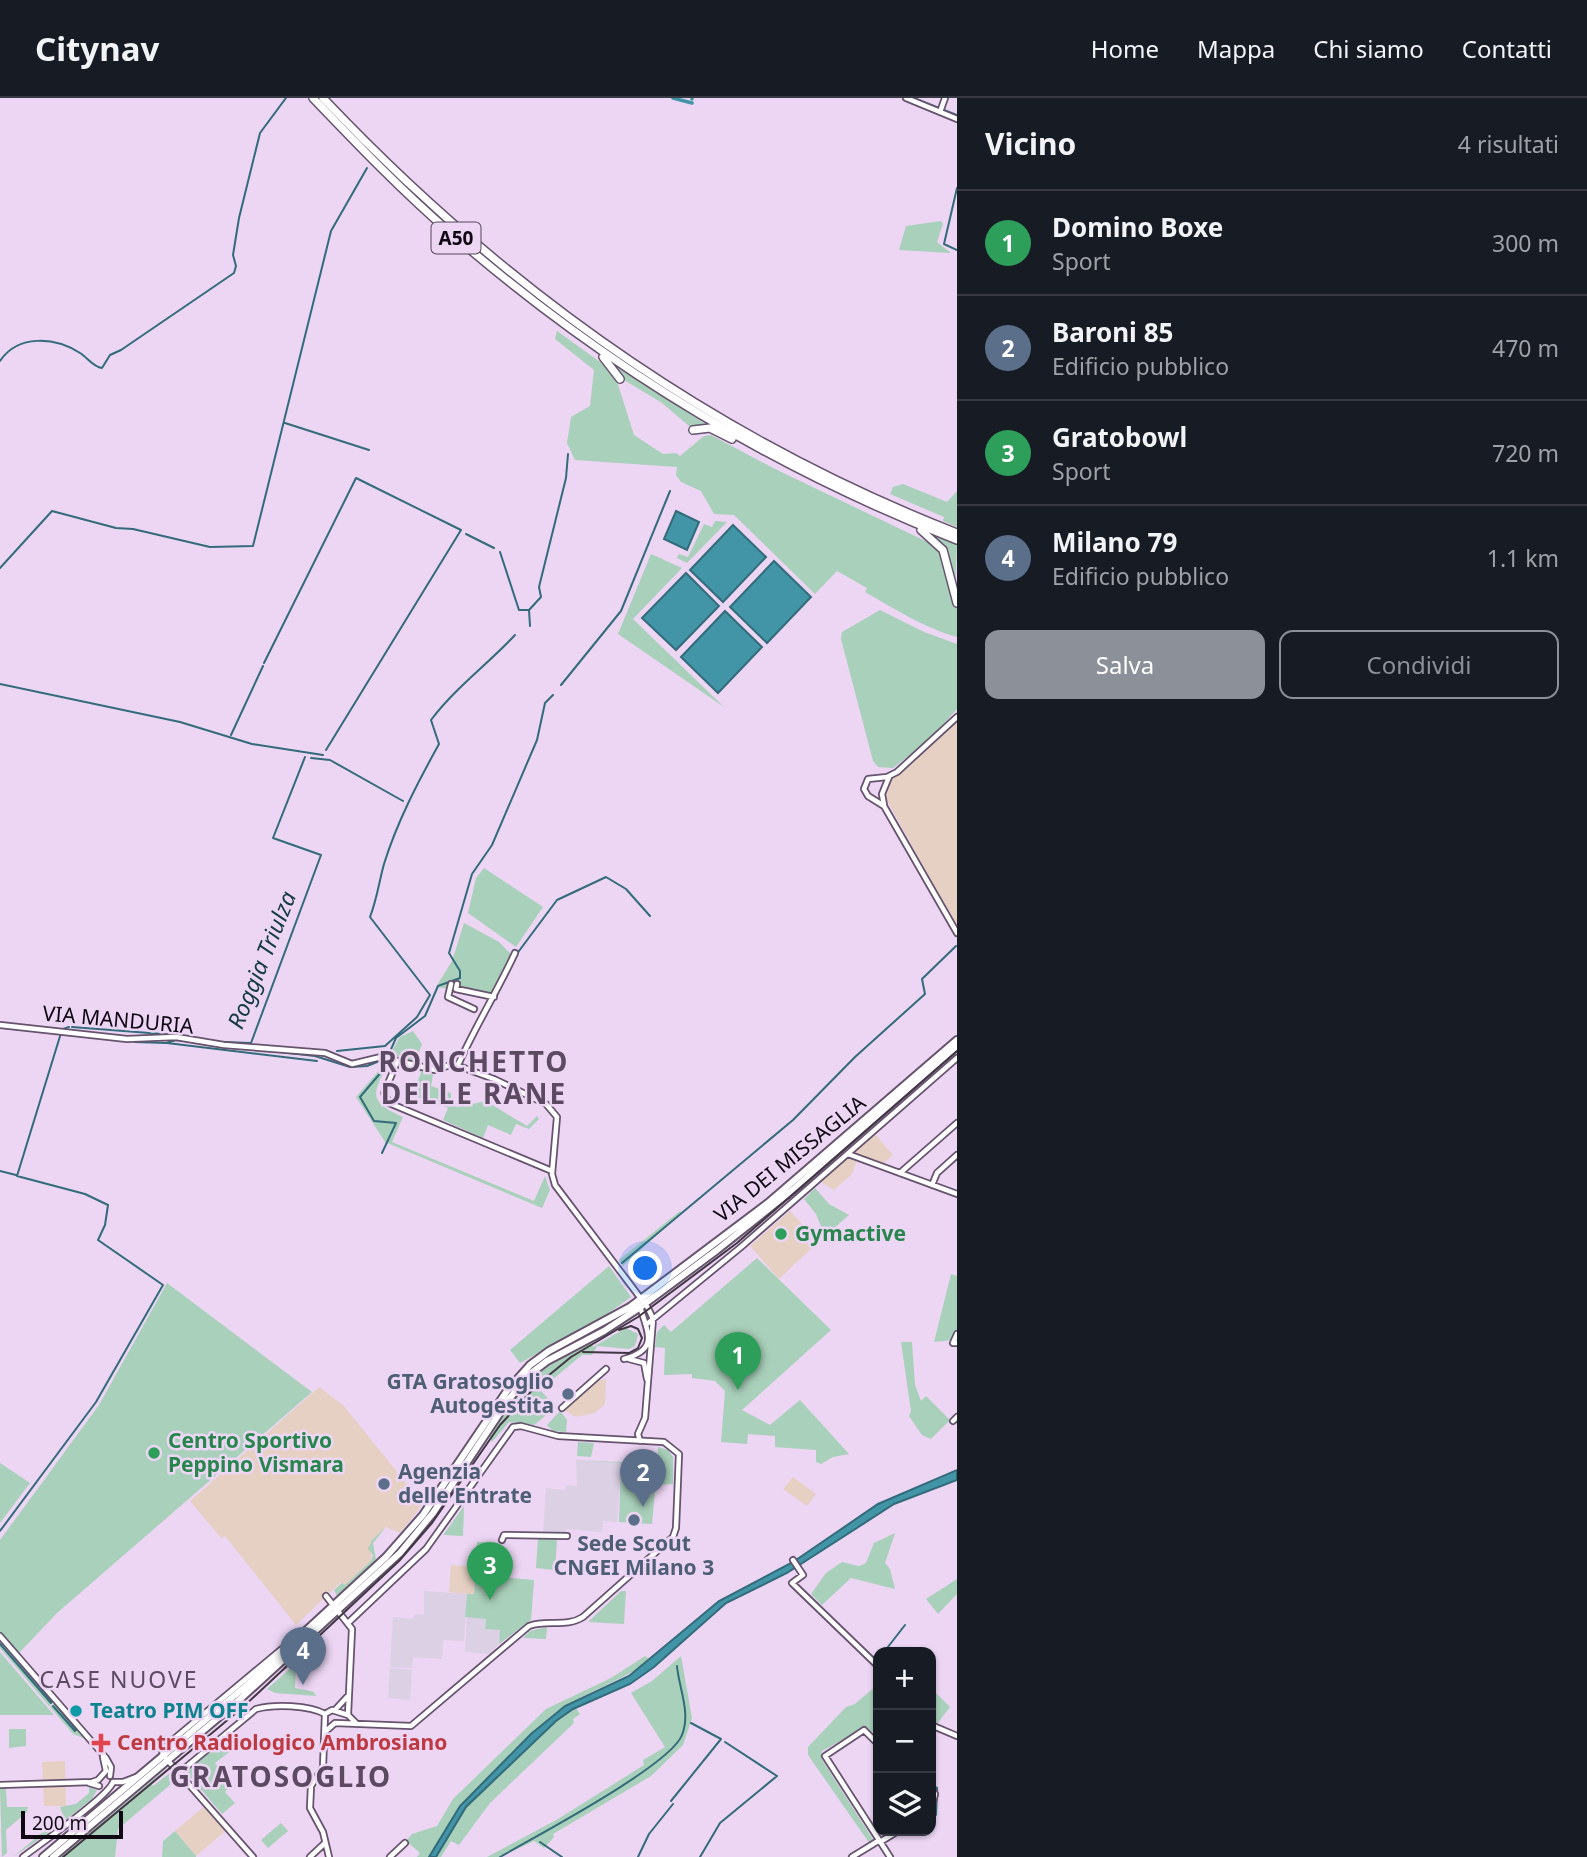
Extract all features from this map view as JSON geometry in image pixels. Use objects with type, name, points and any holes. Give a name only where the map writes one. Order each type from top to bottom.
[{"type":"highway","name":"A50","points":[[313,98],[436,221],[562,323],[678,402],[779,459],[899,517],[957,540]]},
{"type":"highway","name":"A50","points":[[323,98],[397,174],[468,239],[531,290],[621,356],[706,411],[803,464],[957,533]]},
{"type":"highway","points":[[562,323],[609,363],[620,379]]},
{"type":"highway","points":[[693,429],[710,428],[779,459]]},
{"type":"highway","points":[[899,517],[933,537],[943,550],[957,603]]},
{"type":"main road","name":"VIA DEI MISSAGLIA","points":[[642,1304],[779,1195],[957,1040]]},
{"type":"main road","name":"VIA DEI MISSAGLIA","points":[[43,1857],[140,1775],[202,1731],[386,1557],[423,1515],[522,1373],[550,1350],[642,1304],[766,1213],[957,1046]]},
{"type":"main road","name":"VIA DEI MISSAGLIA","points":[[53,1857],[166,1758],[202,1720],[334,1609]]},
{"type":"street","points":[[906,98],[957,119]]},
{"type":"street","points":[[940,112],[946,98]]},
{"type":"street","points":[[884,806],[884,785],[891,776],[924,751],[957,717]]},
{"type":"street","points":[[891,776],[868,779],[864,785],[865,793],[884,806],[957,933]]},
{"type":"street","points":[[879,778],[884,785]]},
{"type":"street","points":[[875,798],[882,794]]},
{"type":"street","points":[[458,1065],[479,1018],[494,997],[515,953]]},
{"type":"street","points":[[474,1009],[448,997],[454,984],[456,989],[494,997]]},
{"type":"street","points":[[460,1003],[465,991]]},
{"type":"street","name":"VIA MANDURIA","points":[[0,1025],[127,1039],[176,1037],[224,1045],[325,1053],[352,1064],[388,1059],[437,1070],[450,1064],[458,1065],[548,1105],[557,1117],[552,1171]]},
{"type":"street","name":"VIA DEI MISSAGLIA","points":[[651,1323],[957,1058]]},
{"type":"street","points":[[397,1062],[384,1093],[389,1103],[552,1171],[557,1189],[642,1304],[651,1323],[644,1357],[648,1379],[640,1441]]},
{"type":"street","points":[[900,1173],[957,1123]]},
{"type":"street","points":[[848,1154],[957,1194]]},
{"type":"street","points":[[932,1185],[937,1173],[957,1155]]},
{"type":"street","points":[[955,1343],[957,1334]]},
{"type":"street","points":[[562,1408],[606,1370]]},
{"type":"street","points":[[180,1776],[256,1709],[266,1706],[313,1709],[338,1724],[405,1728],[415,1724],[526,1628],[539,1623],[570,1623],[580,1619],[667,1544],[676,1528],[680,1458],[666,1443],[555,1435],[521,1426],[511,1429],[426,1549],[349,1622]]},
{"type":"street","points":[[631,1440],[641,1435]]},
{"type":"street","points":[[641,1435],[649,1441]]},
{"type":"street","points":[[502,1540],[504,1535],[568,1536]]},
{"type":"street","points":[[793,1560],[802,1572],[802,1577],[792,1583],[873,1660]]},
{"type":"street","points":[[326,1596],[352,1629],[347,1720],[327,1731]]},
{"type":"street","points":[[0,1636],[110,1763],[109,1778],[85,1811],[23,1857]]},
{"type":"street","points":[[326,1717],[347,1696]]},
{"type":"street","points":[[335,1710],[348,1715],[358,1725]]},
{"type":"street","points":[[326,1717],[323,1767],[311,1786],[310,1808],[321,1825],[329,1857]]},
{"type":"street","points":[[202,1720],[202,1731]]},
{"type":"street","points":[[936,1728],[957,1736]]},
{"type":"street","points":[[873,1739],[864,1730],[825,1753],[890,1857]]},
{"type":"street","points":[[166,1758],[253,1857]]},
{"type":"street","points":[[109,1778],[124,1782],[140,1775]]},
{"type":"street","points":[[101,1788],[109,1778]]},
{"type":"street","points":[[0,1785],[88,1783],[101,1788]]},
{"type":"street","points":[[852,1857],[889,1836]]},
{"type":"street","points":[[310,1857],[325,1842]]},
{"type":"street","points":[[390,1857],[405,1843]]},
{"type":"shaded area","points":[[957,709],[957,927],[885,797],[887,781],[956,720]]},
{"type":"shaded area","points":[[873,1132],[893,1155],[880,1166],[858,1157],[852,1174],[834,1190],[818,1180]]},
{"type":"shaded area","points":[[790,1211],[804,1226],[812,1248],[779,1279],[750,1246]]},
{"type":"shaded area","points":[[606,1379],[605,1404],[595,1413],[575,1417],[562,1408],[592,1382]]},
{"type":"shaded area","points":[[319,1387],[343,1405],[423,1504],[400,1533],[386,1527],[372,1540],[371,1561],[344,1586],[341,1582],[296,1625],[225,1536],[221,1538],[190,1501]]},
{"type":"shaded area","points":[[576,1460],[621,1463],[617,1522],[603,1521],[602,1532],[566,1529],[565,1535],[543,1534],[546,1488],[565,1490],[566,1485],[577,1486]]},
{"type":"shaded area","points":[[793,1477],[816,1494],[807,1506],[783,1489]]},
{"type":"shaded area","points":[[451,1565],[475,1567],[474,1595],[449,1592]]},
{"type":"shaded area","points":[[424,1591],[467,1594],[464,1641],[443,1640],[442,1659],[413,1657],[412,1668],[390,1667],[393,1617],[413,1619],[414,1614],[424,1615]]},
{"type":"shaded area","points":[[467,1617],[486,1619],[500,1630],[499,1644],[489,1654],[465,1652]]},
{"type":"shaded area","points":[[390,1668],[412,1670],[410,1700],[388,1698]]},
{"type":"shaded area","points":[[65,1761],[66,1806],[44,1806],[42,1762]]},
{"type":"shaded area","points":[[207,1804],[228,1829],[196,1856],[175,1831]]},
{"type":"green space","points":[[941,221],[943,224],[937,242],[951,253],[899,250],[906,226]]},
{"type":"green space","points":[[557,331],[614,372],[634,435],[663,454],[676,453],[680,456],[704,436],[711,435],[775,469],[938,547],[957,607],[957,637],[933,629],[899,611],[865,592],[867,588],[837,571],[815,594],[734,515],[714,514],[701,491],[681,482],[676,475],[677,467],[575,460],[567,443],[571,417],[590,406],[594,370],[555,339]]},
{"type":"green space","points":[[618,368],[707,425],[689,426],[662,403],[624,380]]},
{"type":"green space","points":[[903,484],[947,502],[957,491],[957,527],[943,521],[944,517],[890,494],[893,487]]},
{"type":"green space","points":[[715,521],[727,522],[687,563],[677,558],[679,554],[688,557],[704,524],[712,527]]},
{"type":"green space","points":[[937,537],[957,545],[955,590],[944,550]]},
{"type":"green space","points":[[651,554],[682,568],[633,619],[724,707],[618,634]]},
{"type":"green space","points":[[880,610],[924,632],[957,644],[957,709],[929,740],[893,768],[878,767],[873,761],[841,639],[842,632]]},
{"type":"green space","points":[[484,868],[543,907],[516,947],[468,913],[476,878]]},
{"type":"green space","points":[[464,923],[499,942],[511,954],[493,994],[448,983],[448,989],[436,987],[452,961]]},
{"type":"green space","points":[[413,1031],[422,1044],[415,1063],[389,1056],[400,1037]]},
{"type":"green space","points":[[380,1063],[388,1063],[377,1089],[378,1101],[403,1117],[392,1142],[534,1201],[545,1176],[550,1190],[542,1208],[385,1142],[356,1097],[382,1067]]},
{"type":"green space","points":[[418,1068],[433,1075],[431,1086],[451,1093],[451,1105],[458,1107],[486,1101],[527,1126],[537,1116],[539,1119],[529,1129],[516,1124],[511,1135],[488,1125],[483,1138],[443,1120],[448,1108],[417,1097],[413,1092],[421,1073]]},
{"type":"green space","points":[[815,1188],[829,1204],[849,1215],[825,1236],[816,1214],[804,1199]]},
{"type":"green space","points":[[680,1211],[681,1213],[623,1266],[619,1260]]},
{"type":"green space","points":[[757,1258],[831,1330],[742,1410],[770,1425],[800,1400],[849,1454],[833,1457],[821,1464],[816,1462],[816,1450],[775,1447],[775,1436],[748,1434],[747,1444],[721,1442],[725,1391],[715,1381],[692,1378],[692,1374],[664,1375],[665,1348],[655,1347],[657,1332],[664,1325],[671,1332]]},
{"type":"green space","points":[[609,1266],[631,1297],[603,1317],[520,1363],[510,1350]]},
{"type":"green space","points":[[951,1274],[957,1276],[957,1328],[952,1340],[934,1342]]},
{"type":"green space","name":"Centro Sportivo Peppino Vismara","points":[[167,1283],[312,1392],[57,1613],[19,1653],[0,1631],[0,1540],[99,1405]]},
{"type":"green space","points":[[626,1328],[638,1334],[635,1346],[629,1349],[597,1346],[592,1355],[582,1355],[540,1390],[556,1407],[534,1425],[509,1422],[492,1442],[489,1435],[500,1418],[521,1391],[543,1370],[572,1351],[590,1342],[593,1347]]},
{"type":"green space","points":[[901,1342],[912,1342],[915,1385],[921,1401],[926,1396],[950,1420],[931,1439],[922,1435],[909,1416],[911,1411]]},
{"type":"green space","points":[[560,1411],[567,1420],[566,1432],[553,1431],[547,1425]]},
{"type":"green space","points":[[578,1442],[594,1443],[591,1457],[577,1456]]},
{"type":"green space","points":[[658,1447],[668,1450],[673,1457],[673,1484],[655,1485]]},
{"type":"green space","points":[[576,1460],[639,1463],[640,1487],[655,1491],[652,1524],[619,1522],[621,1463]]},
{"type":"green space","points":[[0,1463],[30,1483],[0,1523]]},
{"type":"green space","points":[[464,1506],[463,1536],[444,1535],[444,1534]]},
{"type":"green space","points":[[386,1527],[373,1543],[376,1560],[337,1596],[334,1590],[342,1583],[345,1585],[371,1561],[373,1555],[368,1549],[372,1540]]},
{"type":"green space","points":[[895,1533],[885,1563],[890,1569],[895,1589],[851,1578],[822,1605],[811,1594],[826,1573],[842,1562],[859,1566],[866,1563],[874,1543]]},
{"type":"green space","points":[[538,1538],[557,1540],[555,1570],[536,1568]]},
{"type":"green space","points":[[477,1542],[498,1543],[496,1572],[500,1577],[534,1580],[531,1620],[499,1644],[500,1630],[485,1629],[486,1619],[465,1617],[467,1594],[474,1594]]},
{"type":"green space","points":[[957,1579],[957,1594],[938,1614],[926,1599]]},
{"type":"green space","points":[[621,1591],[626,1591],[624,1624],[588,1622]]},
{"type":"green space","points":[[547,1627],[546,1639],[523,1638],[530,1631]]},
{"type":"green space","points":[[0,1639],[54,1702],[49,1706],[0,1648]]},
{"type":"green space","points":[[0,1652],[54,1715],[0,1715]]},
{"type":"green space","points":[[645,1656],[651,1660],[574,1701],[550,1717],[460,1806],[429,1857],[417,1857],[420,1853],[406,1841],[412,1834],[437,1826],[453,1799],[546,1709],[611,1678]]},
{"type":"green space","points":[[681,1656],[692,1718],[683,1745],[651,1776],[553,1834],[554,1837],[544,1848],[534,1841],[500,1857],[487,1857],[558,1819],[644,1765],[643,1760],[665,1747],[631,1693],[652,1681]]},
{"type":"green space","points":[[293,1666],[296,1667],[295,1688],[314,1692],[316,1696],[275,1693],[267,1689]]},
{"type":"green space","points":[[873,1688],[873,1732],[865,1728],[822,1751],[821,1758],[874,1841],[870,1844],[808,1755],[808,1747],[846,1707],[855,1704]]},
{"type":"green space","points":[[936,1693],[950,1707],[936,1724]]},
{"type":"green space","points":[[55,1703],[88,1740],[73,1734],[50,1707]]},
{"type":"green space","points":[[576,1708],[580,1714],[573,1719],[574,1723],[490,1803],[459,1845],[451,1841],[441,1857],[436,1857],[466,1807],[556,1721]]},
{"type":"green space","points":[[9,1729],[26,1729],[26,1746],[9,1748]]},
{"type":"green space","points":[[232,1733],[241,1743],[215,1763],[233,1784],[225,1792],[235,1803],[222,1814],[186,1772]]},
{"type":"green space","points":[[167,1768],[151,1783],[153,1786],[171,1772],[177,1779],[118,1829],[115,1857],[60,1857]]},
{"type":"green space","points":[[89,1787],[97,1790],[92,1799],[62,1823],[59,1819],[63,1815],[60,1807],[76,1804],[89,1793]]},
{"type":"green space","points":[[0,1789],[6,1789],[7,1807],[28,1807],[27,1812],[6,1830],[7,1853],[2,1857]]},
{"type":"green space","points":[[56,1821],[60,1825],[13,1857]]},
{"type":"green space","points":[[281,1823],[288,1831],[268,1848],[261,1840]]},
{"type":"green space","points":[[175,1831],[196,1857],[162,1857],[163,1841]]},
{"type":"water","points":[[676,511],[699,522],[687,550],[664,539]]},
{"type":"water","points":[[733,525],[766,557],[723,602],[690,570]]},
{"type":"water","points":[[774,561],[811,597],[767,643],[730,607]]},
{"type":"water","points":[[686,573],[719,606],[676,650],[642,618]]},
{"type":"water","points":[[725,611],[762,647],[718,693],[681,657]]},
{"type":"water","points":[[957,1470],[957,1480],[894,1504],[787,1573],[726,1603],[654,1667],[630,1684],[573,1709],[556,1721],[466,1807],[436,1857],[429,1857],[460,1806],[531,1734],[565,1706],[629,1676],[719,1601],[793,1562],[878,1504]]},
{"type":"waterway","points":[[0,361],[17,346],[27,342],[48,341],[70,348],[102,368],[110,355],[234,273],[236,266],[233,255],[239,218],[260,133],[286,98]]},
{"type":"waterway","points":[[673,98],[692,103]]},
{"type":"waterway","points":[[914,98],[939,108]]},
{"type":"waterway","points":[[944,110],[957,115]]},
{"type":"waterway","points":[[0,568],[52,511],[116,528],[133,529],[210,547],[253,546],[331,231],[367,168]]},
{"type":"waterway","points":[[957,188],[944,244],[957,250]]},
{"type":"waterway","points":[[285,423],[369,450]]},
{"type":"waterway","name":"Roggia Triulza","points":[[530,626],[529,610],[541,597],[539,587],[566,478],[568,454]]},
{"type":"waterway","points":[[264,663],[356,478],[461,530],[326,750]]},
{"type":"waterway","points":[[561,685],[621,611],[670,491]]},
{"type":"waterway","points":[[466,534],[494,548]]},
{"type":"waterway","points":[[500,552],[519,610],[528,610]]},
{"type":"waterway","points":[[337,1051],[385,1046],[417,1017],[430,995],[370,917],[395,833],[439,744],[431,720],[450,697],[515,635]]},
{"type":"waterway","points":[[231,735],[263,666]]},
{"type":"waterway","points":[[0,684],[180,722],[252,744],[323,755]]},
{"type":"waterway","points":[[388,1056],[396,1038],[425,1016],[438,986],[460,978],[460,971],[449,953],[472,874],[492,845],[537,740],[545,703],[553,695]]},
{"type":"waterway","name":"Roggia Triulza","points":[[222,1042],[251,1043],[321,855],[273,838],[305,757]]},
{"type":"waterway","name":"Roggia Triulza","points":[[311,758],[330,760],[403,801]]},
{"type":"waterway","points":[[516,955],[557,900],[606,877],[626,889],[650,916]]},
{"type":"waterway","points":[[622,1263],[793,1120],[855,1057],[925,994],[922,979],[956,946]]},
{"type":"waterway","name":"Roggia Triulza","points":[[63,1029],[69,1027]]},
{"type":"waterway","name":"Roggia Triulza","points":[[72,1027],[175,1035]]},
{"type":"waterway","name":"Roggia Triulza","points":[[4,1028],[83,1036]]},
{"type":"waterway","name":"Roggia Triulza","points":[[0,1531],[96,1402],[163,1285],[98,1240],[105,1225],[108,1205],[85,1194],[17,1176],[61,1033]]},
{"type":"waterway","points":[[135,1042],[166,1043],[176,1040],[315,1056],[350,1067],[367,1066],[382,1060]]},
{"type":"waterway","points":[[167,1043],[317,1061]]},
{"type":"waterway","points":[[382,1153],[396,1123],[374,1121],[360,1097],[383,1070],[386,1061]]},
{"type":"waterway","name":"Roggia Triulza","points":[[0,1171],[16,1175]]},
{"type":"waterway","points":[[888,1647],[905,1625]]},
{"type":"waterway","name":"Roggia Triulza","points":[[0,1640],[53,1702]]},
{"type":"waterway","name":"Roggia Triulza","points":[[0,1644],[51,1703]]},
{"type":"waterway","points":[[500,1857],[628,1782],[672,1748],[682,1735],[685,1718],[677,1666]]},
{"type":"waterway","name":"Roggia Triulza","points":[[55,1704],[77,1730]]},
{"type":"waterway","name":"Roggia Triulza","points":[[53,1706],[75,1731]]},
{"type":"waterway","points":[[671,1801],[721,1739],[691,1723]]},
{"type":"waterway","points":[[700,1857],[720,1823],[777,1776],[725,1742]]},
{"type":"waterway","points":[[936,1788],[936,1815]]},
{"type":"waterway","points":[[638,1857],[649,1834],[673,1804]]},
{"type":"waterway","points":[[540,1842],[562,1857]]},
{"type":"tram line","points":[[63,1857],[242,1708],[399,1561],[432,1523],[500,1425],[537,1385],[571,1357],[638,1317],[737,1243],[957,1051]]},
{"type":"tram line","points":[[583,1352],[629,1353],[638,1348],[642,1338],[638,1329],[631,1326],[619,1330]]},
{"type":"place","name":"Gymactive","points":[[781,1234]]},
{"type":"place","name":"Domino Boxe","points":[[738,1390]]},
{"type":"place","name":"GTA Gratosoglio Autogestita","points":[[568,1394]]},
{"type":"place","name":"Centro Sportivo Peppino Vismara","points":[[154,1453]]},
{"type":"place","name":"Agenzia delle Entrate","points":[[384,1484]]},
{"type":"place","name":"Baroni 85","points":[[643,1507]]},
{"type":"place","name":"Sede Scout CNGEI Milano 3","points":[[634,1520]]},
{"type":"place","name":"Gratobowl","points":[[490,1600]]},
{"type":"place","name":"Milano 79","points":[[303,1685]]},
{"type":"place","name":"Teatro PIM OFF","points":[[76,1711]]},
{"type":"place","name":"Centro Radiologico Ambrosiano","points":[[101,1743]]},
{"type":"district","name":"RONCHETTO DELLE RANE","points":[[474,1078]]},
{"type":"district","name":"CASE NUOVE","points":[[119,1680]]},
{"type":"district","name":"GRATOSOGLIO","points":[[281,1777]]}]
